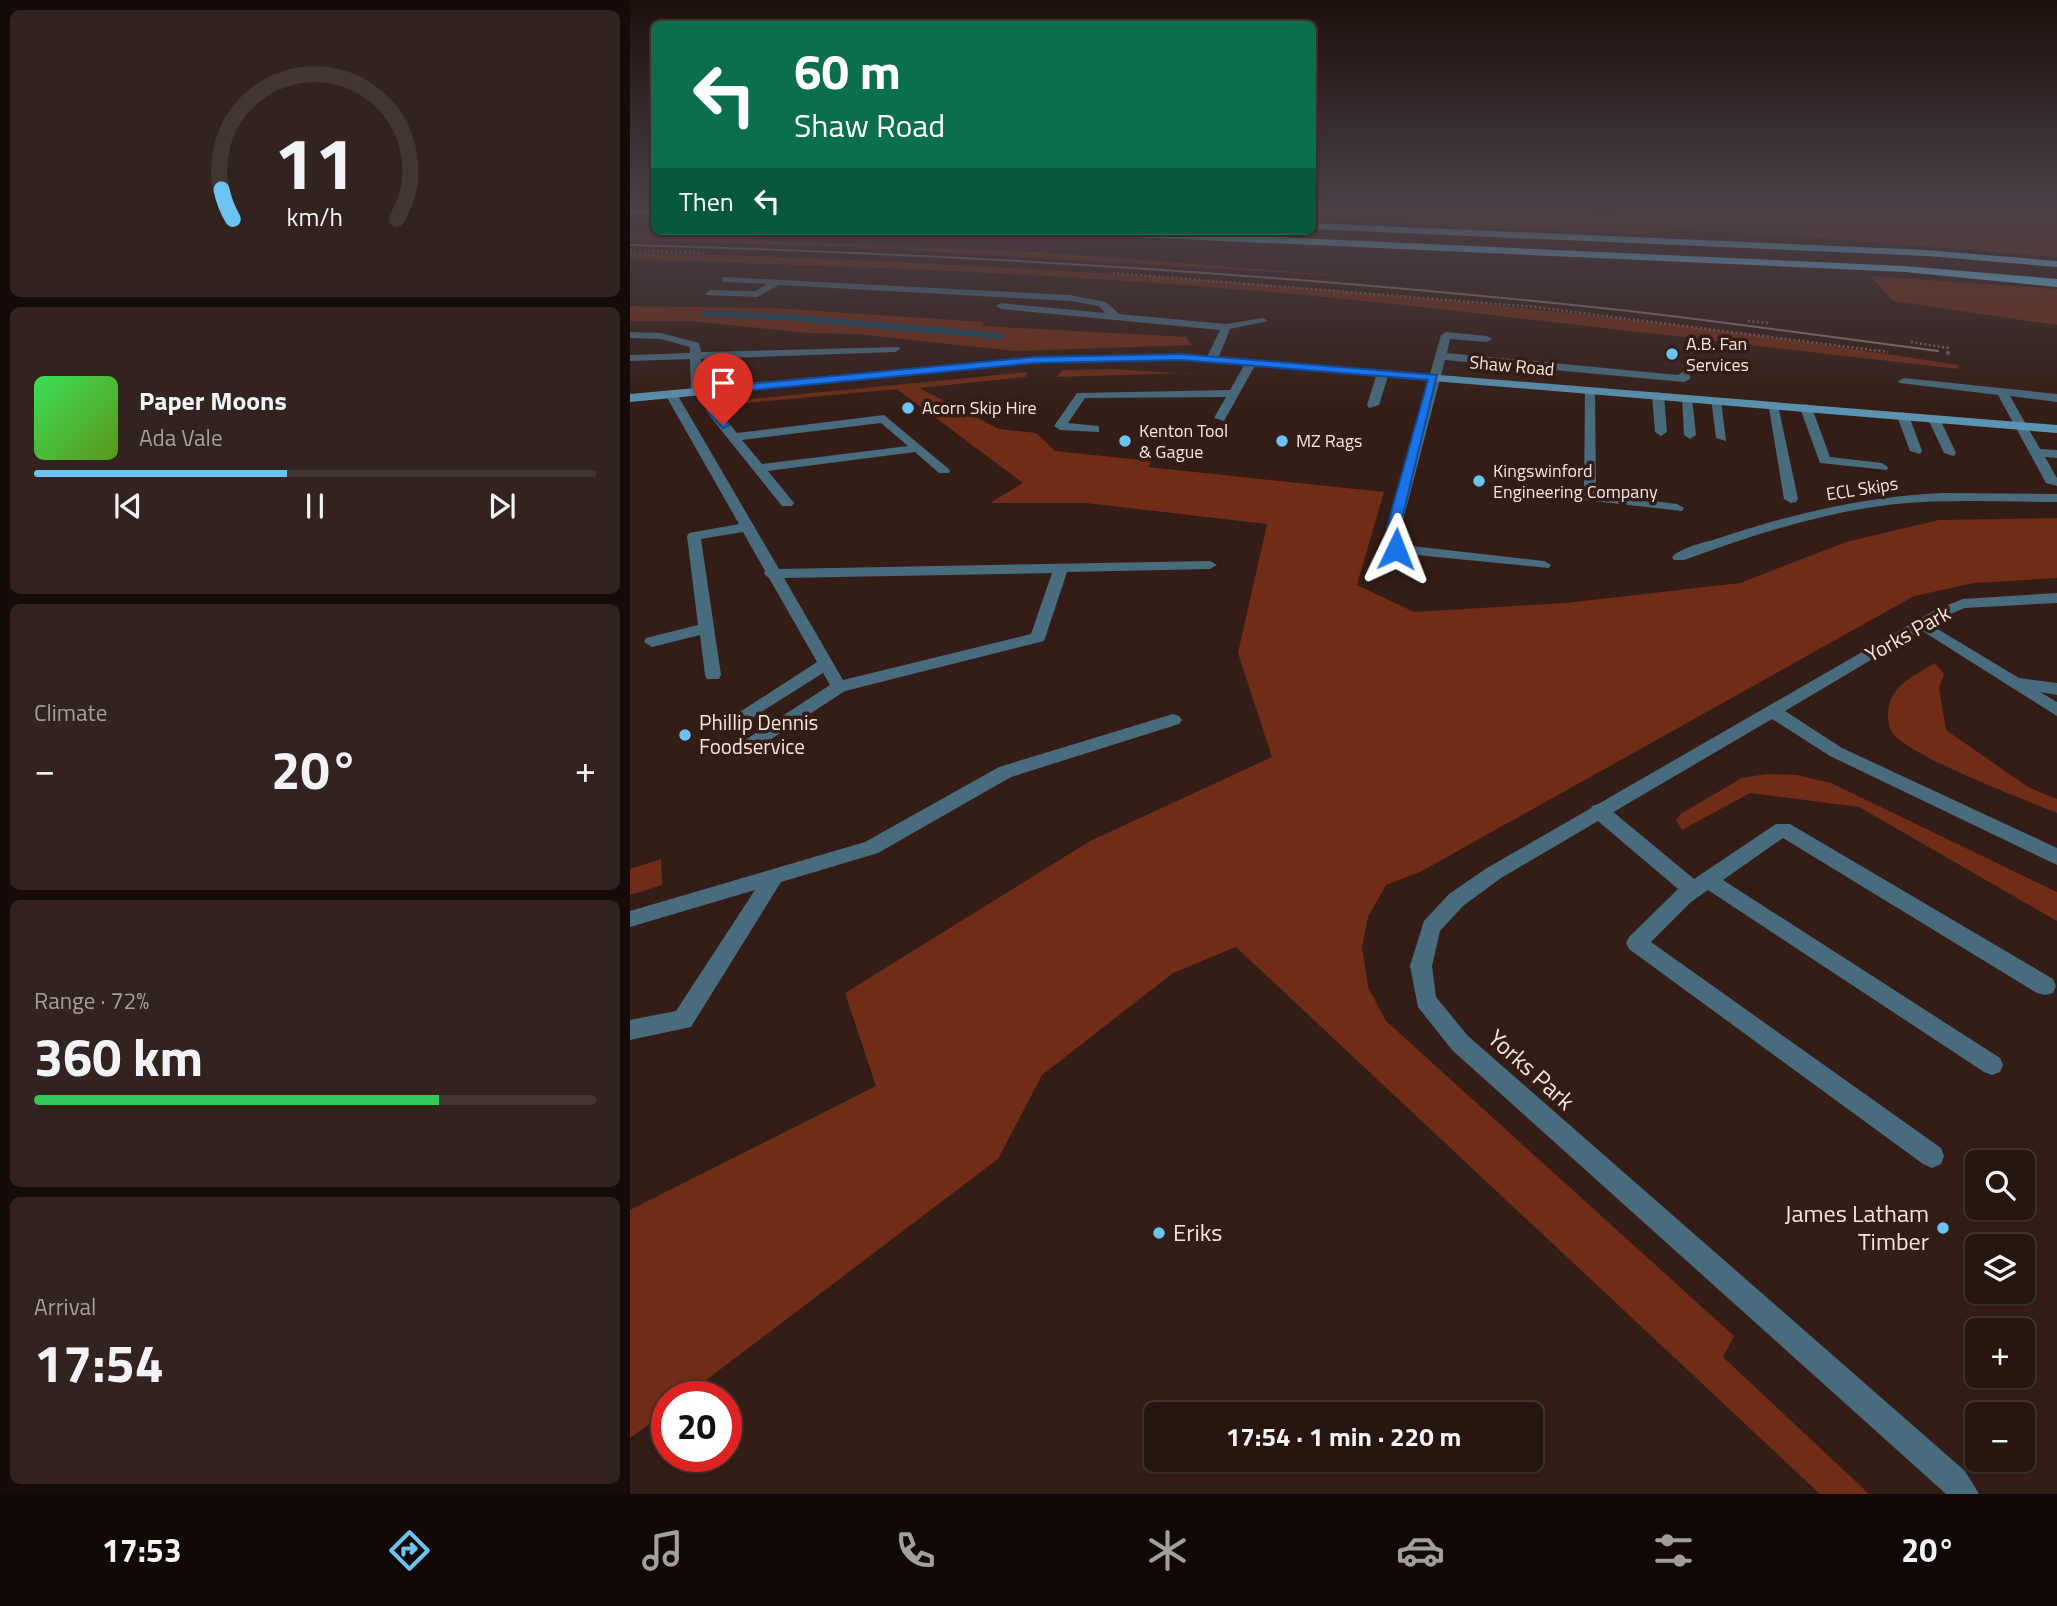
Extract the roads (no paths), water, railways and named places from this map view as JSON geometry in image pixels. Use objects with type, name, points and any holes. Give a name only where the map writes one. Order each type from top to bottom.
[{"type":"highway","points":[[1978,276],[2057,283]]},
{"type":"street","points":[[725,279],[1070,298],[1102,304],[1116,317]]},
{"type":"street","points":[[710,293],[757,294],[779,281]]},
{"type":"street","points":[[1001,306],[1226,327],[1263,321]]},
{"type":"street","points":[[1212,359],[1226,327]]},
{"type":"street","points":[[630,335],[661,337],[695,345],[701,391],[713,412],[787,503]]},
{"type":"street","points":[[1487,339],[1446,335],[1394,527],[1396,549],[1544,565]]},
{"type":"street","points":[[630,358],[895,349]]},
{"type":"street","points":[[1440,356],[1684,379],[1684,373]]},
{"type":"street","name":"Shaw Road","points":[[630,398],[1035,360],[1181,357],[2057,429]]},
{"type":"street","points":[[1220,418],[1251,362]]},
{"type":"street","points":[[1373,405],[1383,373]]},
{"type":"street","points":[[1904,381],[2057,398]]},
{"type":"street","points":[[1589,390],[1589,497],[1677,508]]},
{"type":"street","points":[[2002,392],[2035,452],[2052,475]]},
{"type":"street","points":[[1095,429],[1060,426],[1082,395],[1234,393]]},
{"type":"street","points":[[671,394],[771,574],[839,687]]},
{"type":"street","points":[[1147,412],[1159,394]]},
{"type":"street","points":[[1658,396],[1661,432]]},
{"type":"street","points":[[1686,398],[1690,435]]},
{"type":"street","points":[[1715,400],[1721,438]]},
{"type":"street","points":[[1772,405],[1791,499]]},
{"type":"street","points":[[1806,408],[1825,460],[1882,467]]},
{"type":"street","points":[[1903,416],[1916,451]]},
{"type":"street","points":[[734,438],[884,419],[944,470]]},
{"type":"street","points":[[1934,419],[1950,453]]},
{"type":"street","points":[[759,468],[919,448]]},
{"type":"street","points":[[2035,452],[2057,454]]},
{"type":"street","name":"ECL Skips","points":[[1679,557],[1751,529],[1874,505],[1927,498],[2057,498]]},
{"type":"street","points":[[713,674],[694,536],[746,527]]},
{"type":"street","points":[[771,574],[1210,565]]},
{"type":"street","points":[[742,750],[839,687],[1038,638],[1061,568]]},
{"type":"street","name":"Yorks Park","points":[[1964,1494],[1944,1472],[1460,1043],[1426,1000],[1421,966],[1431,927],[1456,900],[1494,873],[1921,624],[1963,604],[2057,598]]},
{"type":"street","points":[[1921,624],[2057,710]]},
{"type":"street","points":[[652,642],[706,628]]},
{"type":"street","points":[[738,719],[825,664]]},
{"type":"street","points":[[2011,681],[2057,689]]},
{"type":"street","points":[[1772,711],[1836,752],[2057,857]]},
{"type":"street","points":[[630,919],[871,848],[1005,772],[1172,720]]},
{"type":"street","points":[[1598,811],[1701,885],[1992,1065]]},
{"type":"street","points":[[1932,1156],[1636,943],[1701,885],[1783,829],[2045,986]]},
{"type":"street","points":[[630,1030],[683,1020],[774,877]]},
{"type":"waterway","points":[[705,314],[785,317],[1000,336]]},
{"type":"tram line","points":[[1240,276],[1652,314],[1938,351]]},
{"type":"place","name":"A.B. Fan Services","points":[[1672,354]]},
{"type":"place","name":"Acorn Skip Hire","points":[[908,408]]},
{"type":"place","name":"Kenton Tool & Gague","points":[[1125,441]]},
{"type":"place","name":"MZ Rags","points":[[1282,441]]},
{"type":"place","name":"Kingswinford Engineering Company","points":[[1479,481]]},
{"type":"place","name":"Phillip Dennis Foodservice","points":[[685,735]]},
{"type":"place","name":"James Latham Timber","points":[[1943,1228]]},
{"type":"place","name":"Eriks","points":[[1159,1233]]}]
